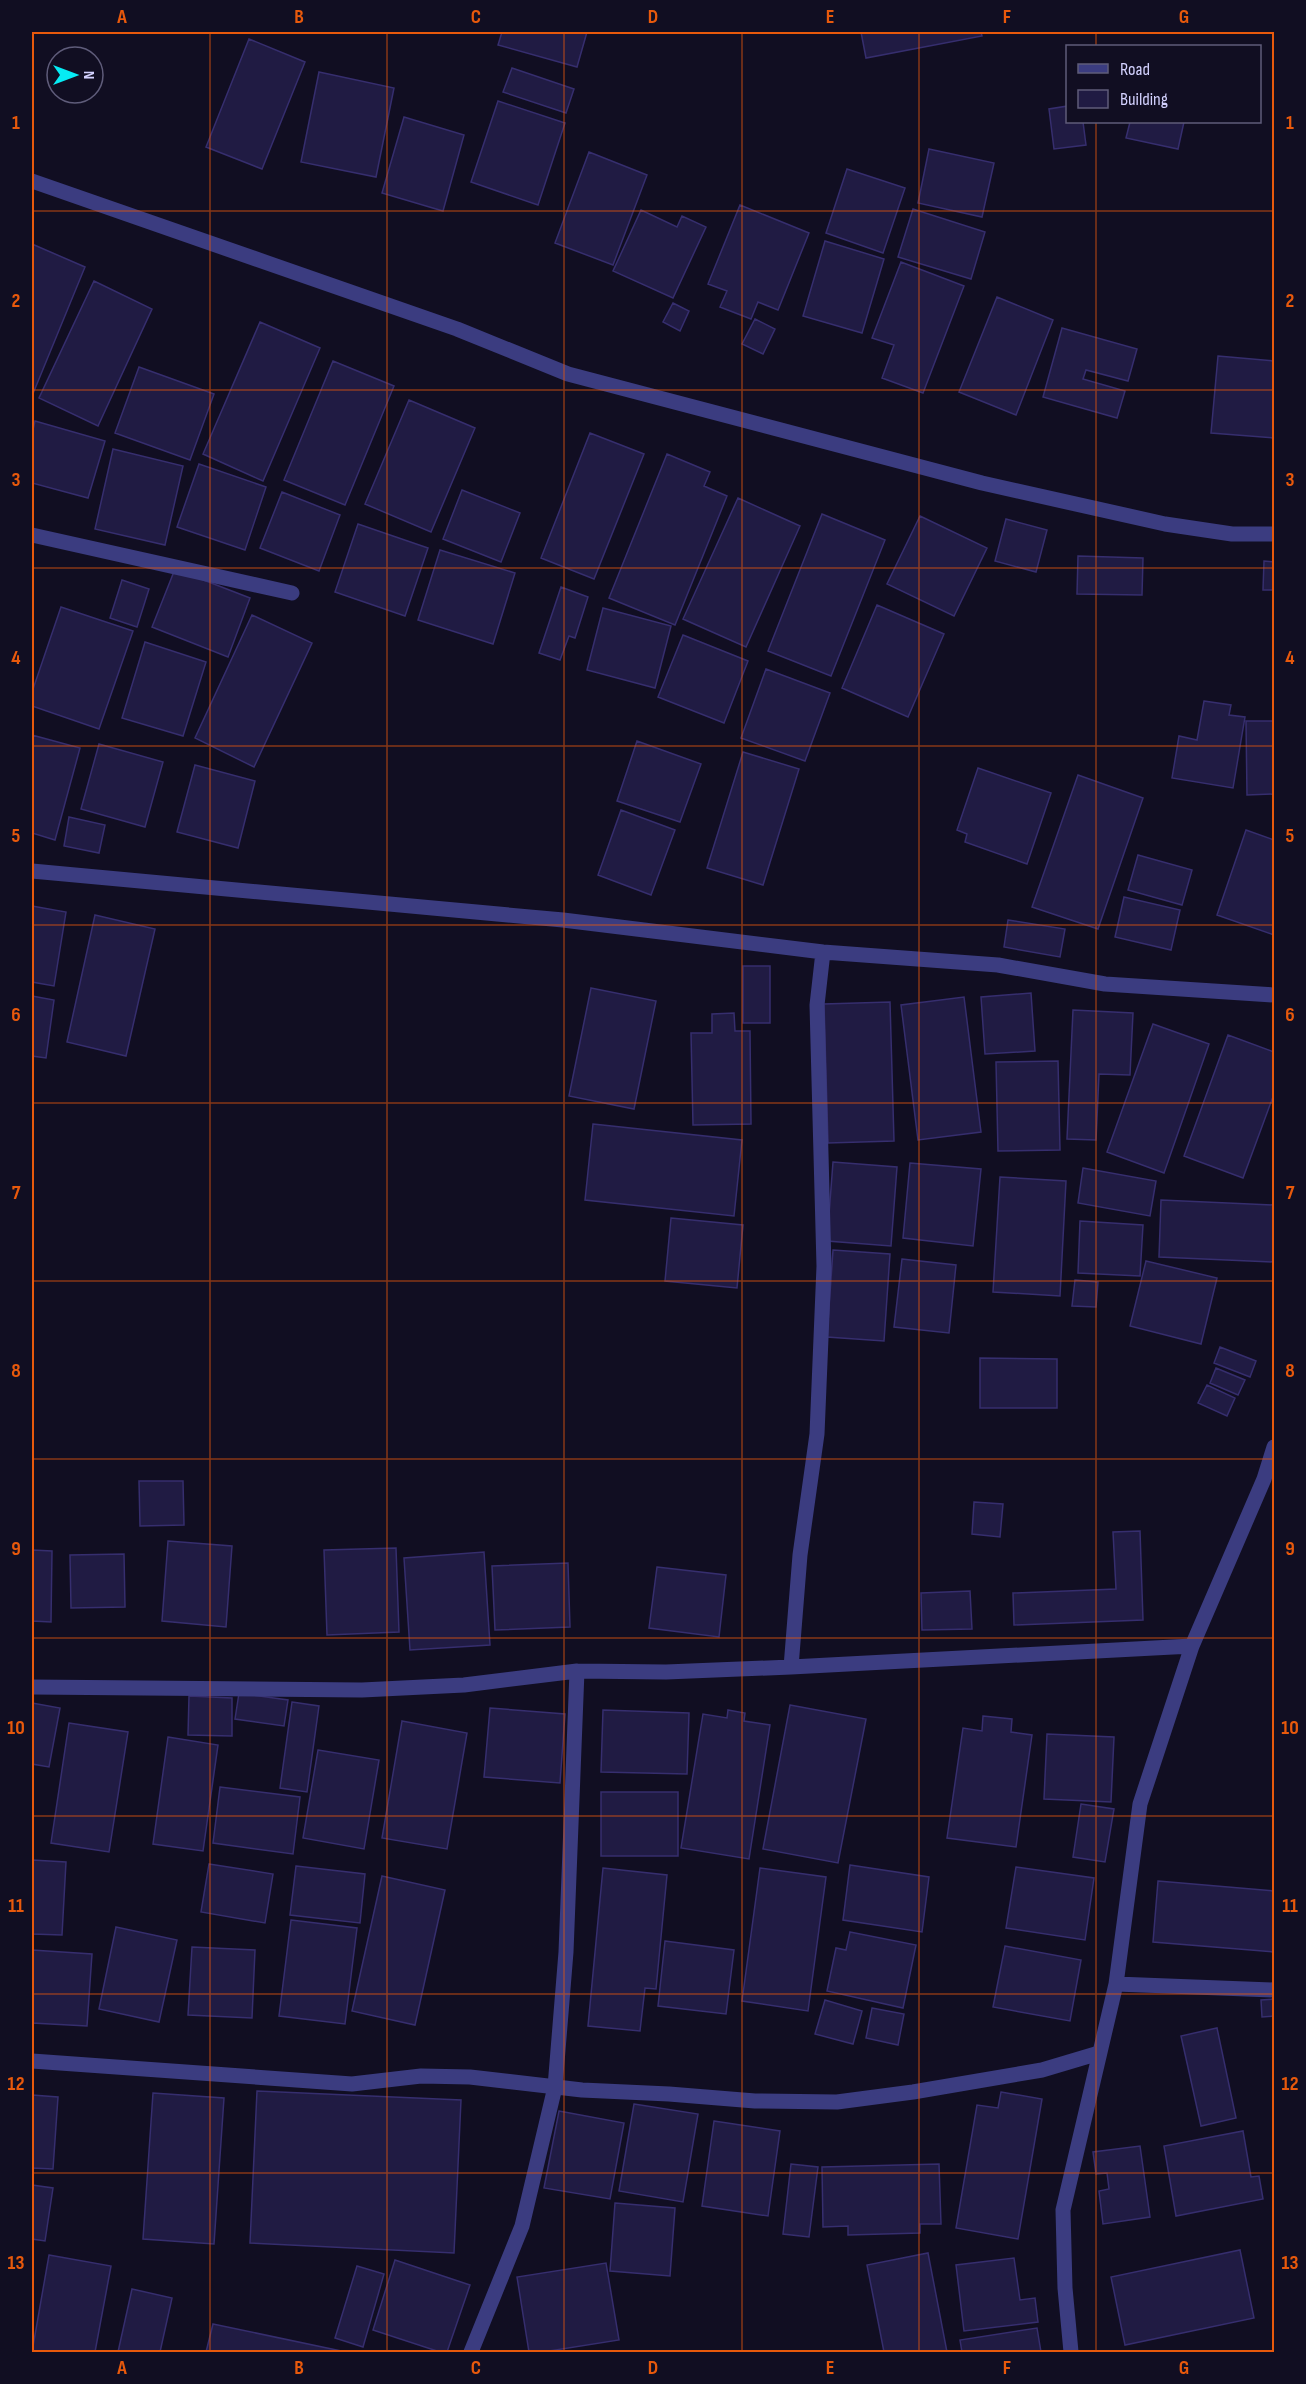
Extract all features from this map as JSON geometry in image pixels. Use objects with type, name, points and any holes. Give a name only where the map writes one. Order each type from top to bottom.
[{"type":"street","points":[[32,181],[457,329],[568,374],[982,483],[1165,524],[1232,534],[1275,534]]},
{"type":"street","points":[[32,535],[292,593]]},
{"type":"street","points":[[32,871],[563,920],[823,952],[998,965],[1105,984],[1275,995]]},
{"type":"street","points":[[791,1667],[800,1556],[817,1434],[824,1266],[817,1005],[823,952]]},
{"type":"street","points":[[1071,2352],[1065,2288],[1063,2210],[1116,1984],[1140,1803],[1192,1646],[1269,1479],[1275,1447]]},
{"type":"street","points":[[32,1687],[362,1690],[464,1685],[577,1671],[666,1672],[791,1667],[1192,1646]]},
{"type":"street","points":[[471,2352],[522,2226],[555,2087],[566,1952],[577,1671]]},
{"type":"street","points":[[1116,1984],[1275,1990]]},
{"type":"street","points":[[32,2061],[352,2084],[421,2076],[470,2077],[555,2087],[755,2101],[837,2102],[913,2092],[1042,2070],[1099,2054]]},
{"type":"building","points":[[502,32],[587,32],[577,67],[498,45]]},
{"type":"building","points":[[861,32],[981,32],[982,36],[866,58]]},
{"type":"building","points":[[249,39],[305,62],[262,169],[206,147]]},
{"type":"building","points":[[512,68],[574,89],[566,113],[503,92]]},
{"type":"building","points":[[319,72],[394,88],[376,177],[301,162]]},
{"type":"building","points":[[498,101],[565,123],[538,205],[471,182]]},
{"type":"building","points":[[1066,106],[1066,123],[1083,123],[1086,145],[1054,149],[1049,109]]},
{"type":"building","points":[[404,117],[464,135],[443,211],[382,193]]},
{"type":"building","points":[[1130,123],[1184,123],[1178,149],[1126,138]]},
{"type":"building","points":[[929,149],[994,163],[982,217],[918,203]]},
{"type":"building","points":[[589,152],[647,175],[613,265],[555,243]]},
{"type":"building","points":[[847,169],[905,188],[883,253],[826,233]]},
{"type":"building","points":[[740,205],[809,233],[778,310],[758,302],[751,319],[720,307],[727,291],[708,284]]},
{"type":"building","points":[[913,209],[985,232],[971,279],[898,257]]},
{"type":"building","points":[[641,210],[677,227],[682,216],[706,227],[673,298],[613,271]]},
{"type":"building","points":[[825,241],[884,259],[862,333],[803,316]]},
{"type":"building","points":[[32,244],[85,267],[32,396]]},
{"type":"building","points":[[901,262],[964,286],[923,393],[882,378],[894,345],[872,338]]},
{"type":"building","points":[[94,281],[152,309],[98,426],[39,398]]},
{"type":"building","points":[[997,297],[1053,320],[1016,415],[959,392]]},
{"type":"building","points":[[673,303],[689,311],[680,331],[663,322]]},
{"type":"building","points":[[755,319],[775,329],[763,354],[742,344]]},
{"type":"building","points":[[260,322],[320,348],[263,481],[203,454]]},
{"type":"building","points":[[1062,328],[1137,349],[1128,381],[1086,370],[1083,379],[1125,391],[1117,418],[1043,397]]},
{"type":"building","points":[[1218,356],[1274,361],[1274,438],[1211,433]]},
{"type":"building","points":[[333,361],[394,386],[345,505],[284,480]]},
{"type":"building","points":[[139,367],[214,394],[190,460],[115,433]]},
{"type":"building","points":[[409,400],[475,428],[431,532],[365,504]]},
{"type":"building","points":[[35,421],[105,441],[88,498],[32,483],[32,434]]},
{"type":"building","points":[[590,433],[644,454],[594,579],[541,558]]},
{"type":"building","points":[[113,449],[183,466],[165,545],[95,529]]},
{"type":"building","points":[[667,454],[710,472],[704,486],[727,496],[675,625],[609,598]]},
{"type":"building","points":[[199,464],[266,487],[245,550],[177,527]]},
{"type":"building","points":[[462,490],[520,513],[501,562],[443,539]]},
{"type":"building","points":[[282,492],[340,515],[319,571],[260,548]]},
{"type":"building","points":[[738,498],[800,526],[746,647],[683,619]]},
{"type":"building","points":[[822,514],[885,540],[831,676],[768,651]]},
{"type":"building","points":[[920,516],[987,548],[954,616],[887,584]]},
{"type":"building","points":[[1006,519],[1047,530],[1036,572],[995,561]]},
{"type":"building","points":[[358,524],[428,548],[405,616],[335,592]]},
{"type":"building","points":[[440,550],[515,573],[493,644],[418,620]]},
{"type":"building","points":[[1078,556],[1143,558],[1142,595],[1077,594]]},
{"type":"building","points":[[1264,561],[1274,562],[1274,590],[1263,590]]},
{"type":"building","points":[[175,569],[250,598],[228,657],[152,627]]},
{"type":"building","points":[[122,580],[149,589],[137,627],[110,618]]},
{"type":"building","points":[[561,587],[588,597],[575,638],[569,636],[560,660],[539,653]]},
{"type":"building","points":[[877,605],[944,634],[908,717],[842,688]]},
{"type":"building","points":[[61,607],[133,631],[99,729],[32,706],[32,692]]},
{"type":"building","points":[[603,608],[671,626],[655,688],[587,670]]},
{"type":"building","points":[[252,615],[312,643],[254,767],[195,738]]},
{"type":"building","points":[[683,635],[748,661],[724,723],[658,697]]},
{"type":"building","points":[[145,642],[206,662],[183,736],[122,718]]},
{"type":"building","points":[[766,669],[830,693],[805,761],[741,738]]},
{"type":"building","points":[[1204,701],[1231,705],[1229,715],[1245,717],[1233,788],[1172,778],[1179,736],[1197,740]]},
{"type":"building","points":[[1246,721],[1274,721],[1274,794],[1247,795]]},
{"type":"building","points":[[32,735],[80,748],[55,840],[32,833]]},
{"type":"building","points":[[637,741],[701,764],[680,822],[617,801]]},
{"type":"building","points":[[99,744],[163,762],[145,827],[81,809]]},
{"type":"building","points":[[743,752],[799,769],[763,885],[707,868]]},
{"type":"building","points":[[195,765],[255,781],[238,848],[177,832]]},
{"type":"building","points":[[978,768],[1051,793],[1027,864],[965,842],[967,834],[957,830]]},
{"type":"building","points":[[1078,775],[1143,798],[1098,929],[1032,907]]},
{"type":"building","points":[[621,810],[675,830],[651,895],[598,875]]},
{"type":"building","points":[[69,817],[105,825],[99,853],[64,846]]},
{"type":"building","points":[[1246,830],[1274,840],[1274,935],[1217,915]]},
{"type":"building","points":[[1138,855],[1192,870],[1182,905],[1128,890]]},
{"type":"building","points":[[1124,897],[1180,910],[1171,950],[1115,937]]},
{"type":"building","points":[[32,906],[66,912],[54,986],[32,982]]},
{"type":"building","points":[[95,915],[155,929],[126,1056],[67,1042]]},
{"type":"building","points":[[1008,920],[1065,929],[1060,957],[1004,947]]},
{"type":"building","points":[[743,966],[770,966],[770,1023],[743,1023]]},
{"type":"building","points":[[591,988],[656,1001],[634,1109],[569,1096]]},
{"type":"building","points":[[1031,993],[1035,1051],[985,1054],[981,997]]},
{"type":"building","points":[[32,996],[54,1000],[46,1058],[32,1056]]},
{"type":"building","points":[[964,997],[981,1132],[918,1140],[901,1005]]},
{"type":"building","points":[[890,1002],[894,1141],[828,1143],[824,1004]]},
{"type":"building","points":[[1073,1010],[1133,1013],[1130,1075],[1099,1074],[1096,1140],[1067,1139]]},
{"type":"building","points":[[734,1013],[735,1031],[750,1031],[751,1124],[693,1125],[691,1033],[712,1033],[712,1014]]},
{"type":"building","points":[[1153,1024],[1209,1044],[1164,1173],[1107,1152]]},
{"type":"building","points":[[1228,1035],[1274,1052],[1274,1094],[1243,1178],[1184,1156]]},
{"type":"building","points":[[1058,1061],[1060,1150],[998,1151],[996,1062]]},
{"type":"building","points":[[593,1124],[742,1140],[734,1216],[585,1200]]},
{"type":"building","points":[[833,1162],[897,1167],[891,1246],[827,1241]]},
{"type":"building","points":[[910,1163],[981,1169],[973,1246],[903,1238]]},
{"type":"building","points":[[1083,1168],[1156,1181],[1150,1216],[1078,1203]]},
{"type":"building","points":[[1000,1177],[1066,1181],[1060,1296],[993,1292]]},
{"type":"building","points":[[1161,1200],[1274,1205],[1274,1262],[1159,1257]]},
{"type":"building","points":[[671,1218],[743,1225],[737,1288],[665,1281]]},
{"type":"building","points":[[1080,1221],[1143,1225],[1140,1276],[1078,1273]]},
{"type":"building","points":[[833,1250],[890,1254],[884,1341],[827,1337]]},
{"type":"building","points":[[902,1259],[956,1265],[949,1333],[894,1327]]},
{"type":"building","points":[[1146,1261],[1217,1278],[1201,1344],[1130,1326]]},
{"type":"building","points":[[1075,1280],[1098,1282],[1096,1307],[1072,1306]]},
{"type":"building","points":[[1220,1347],[1256,1361],[1250,1377],[1214,1363]]},
{"type":"building","points":[[980,1358],[1057,1359],[1057,1408],[980,1408]]},
{"type":"building","points":[[1216,1368],[1245,1380],[1238,1395],[1210,1383]]},
{"type":"building","points":[[1207,1385],[1235,1398],[1227,1416],[1198,1403]]},
{"type":"building","points":[[139,1481],[183,1481],[184,1525],[140,1526]]},
{"type":"building","points":[[974,1502],[1003,1504],[1000,1537],[972,1534]]},
{"type":"building","points":[[1140,1531],[1143,1620],[1014,1625],[1013,1593],[1116,1589],[1113,1532]]},
{"type":"building","points":[[168,1541],[232,1546],[226,1627],[162,1621]]},
{"type":"building","points":[[396,1548],[399,1632],[327,1635],[324,1550]]},
{"type":"building","points":[[32,1550],[52,1551],[51,1622],[32,1621]]},
{"type":"building","points":[[484,1552],[490,1645],[410,1650],[404,1558]]},
{"type":"building","points":[[124,1554],[125,1607],[71,1608],[70,1555]]},
{"type":"building","points":[[568,1563],[570,1627],[495,1630],[492,1566]]},
{"type":"building","points":[[657,1567],[726,1575],[719,1637],[649,1628]]},
{"type":"building","points":[[970,1591],[972,1629],[922,1630],[921,1593]]},
{"type":"building","points":[[239,1693],[288,1700],[284,1726],[235,1719]]},
{"type":"building","points":[[189,1696],[232,1698],[232,1736],[188,1735]]},
{"type":"building","points":[[292,1702],[319,1706],[307,1792],[280,1788]]},
{"type":"building","points":[[32,1703],[60,1708],[49,1767],[32,1764]]},
{"type":"building","points":[[790,1705],[866,1719],[838,1863],[763,1849]]},
{"type":"building","points":[[490,1708],[565,1714],[560,1783],[484,1777]]},
{"type":"building","points":[[603,1710],[689,1713],[687,1774],[601,1772]]},
{"type":"building","points":[[728,1710],[745,1713],[744,1721],[770,1725],[749,1859],[681,1848],[703,1714],[727,1718]]},
{"type":"building","points":[[983,1716],[1012,1719],[1011,1732],[1032,1735],[1016,1847],[947,1838],[963,1728],[982,1731]]},
{"type":"building","points":[[402,1721],[467,1733],[447,1849],[382,1838]]},
{"type":"building","points":[[69,1723],[128,1732],[109,1852],[51,1843]]},
{"type":"building","points":[[1047,1734],[1114,1737],[1111,1802],[1044,1799]]},
{"type":"building","points":[[168,1737],[218,1745],[203,1851],[153,1844]]},
{"type":"building","points":[[318,1750],[379,1760],[364,1849],[303,1838]]},
{"type":"building","points":[[220,1787],[300,1797],[293,1854],[213,1843]]},
{"type":"building","points":[[601,1792],[678,1792],[678,1856],[601,1856]]},
{"type":"building","points":[[1081,1804],[1114,1809],[1105,1862],[1073,1857]]},
{"type":"building","points":[[32,1860],[66,1862],[62,1935],[32,1934]]},
{"type":"building","points":[[209,1864],[273,1874],[265,1923],[201,1912]]},
{"type":"building","points":[[850,1865],[929,1877],[922,1932],[843,1920]]},
{"type":"building","points":[[296,1866],[365,1874],[360,1923],[290,1915]]},
{"type":"building","points":[[1016,1867],[1094,1878],[1085,1940],[1006,1928]]},
{"type":"building","points":[[603,1868],[667,1875],[656,1989],[645,1988],[640,2031],[588,2026]]},
{"type":"building","points":[[760,1868],[826,1877],[808,2011],[742,2001]]},
{"type":"building","points":[[382,1876],[445,1890],[415,2025],[352,2011]]},
{"type":"building","points":[[1158,1881],[1274,1891],[1274,1952],[1153,1942]]},
{"type":"building","points":[[291,1920],[357,1928],[345,2024],[279,2016]]},
{"type":"building","points":[[116,1927],[177,1940],[159,2022],[99,2009]]},
{"type":"building","points":[[850,1932],[916,1945],[903,2008],[827,1991],[836,1948],[846,1950]]},
{"type":"building","points":[[665,1941],[734,1950],[726,2014],[658,2006]]},
{"type":"building","points":[[1005,1946],[1081,1960],[1070,2021],[993,2007]]},
{"type":"building","points":[[192,1947],[255,1950],[252,2018],[188,2015]]},
{"type":"building","points":[[32,1950],[92,1954],[87,2026],[32,2023]]},
{"type":"building","points":[[1274,1999],[1274,2016],[1262,2017],[1261,2000]]},
{"type":"building","points":[[825,2000],[862,2011],[853,2044],[815,2034]]},
{"type":"building","points":[[872,2008],[904,2014],[898,2045],[866,2038]]},
{"type":"building","points":[[1217,2028],[1236,2118],[1201,2126],[1181,2036]]},
{"type":"building","points":[[257,2091],[461,2100],[454,2253],[250,2243]]},
{"type":"building","points":[[1001,2092],[1042,2099],[1018,2239],[956,2228],[977,2105],[998,2108]]},
{"type":"building","points":[[153,2093],[224,2098],[214,2244],[143,2239]]},
{"type":"building","points":[[32,2095],[58,2097],[53,2169],[32,2168]]},
{"type":"building","points":[[634,2104],[698,2114],[683,2202],[619,2191]]},
{"type":"building","points":[[559,2111],[624,2123],[610,2199],[544,2188]]},
{"type":"building","points":[[714,2121],[780,2131],[768,2216],[702,2206]]},
{"type":"building","points":[[1243,2131],[1251,2177],[1259,2176],[1263,2199],[1176,2216],[1164,2146]]},
{"type":"building","points":[[1140,2146],[1150,2217],[1103,2224],[1099,2191],[1109,2189],[1107,2173],[1096,2174],[1093,2152]]},
{"type":"building","points":[[791,2164],[818,2167],[809,2237],[783,2234]]},
{"type":"building","points":[[939,2164],[941,2224],[920,2224],[920,2233],[848,2235],[848,2226],[823,2227],[822,2167]]},
{"type":"building","points":[[32,2185],[53,2188],[45,2241],[32,2239]]},
{"type":"building","points":[[615,2203],[675,2208],[670,2276],[610,2271]]},
{"type":"building","points":[[1240,2250],[1254,2318],[1125,2345],[1111,2277]]},
{"type":"building","points":[[928,2253],[947,2352],[884,2352],[867,2265]]},
{"type":"building","points":[[49,2255],[111,2266],[95,2352],[32,2352]]},
{"type":"building","points":[[1014,2258],[1020,2300],[1035,2298],[1038,2322],[964,2331],[956,2265]]},
{"type":"building","points":[[395,2260],[470,2285],[447,2352],[440,2352],[373,2330]]},
{"type":"building","points":[[606,2263],[619,2340],[543,2352],[529,2352],[517,2277]]},
{"type":"building","points":[[357,2266],[384,2274],[363,2347],[335,2338]]},
{"type":"building","points":[[132,2289],[172,2298],[160,2352],[118,2352]]},
{"type":"building","points":[[213,2324],[346,2352],[206,2352]]},
{"type":"building","points":[[1037,2328],[1041,2352],[962,2352],[960,2340]]}]
